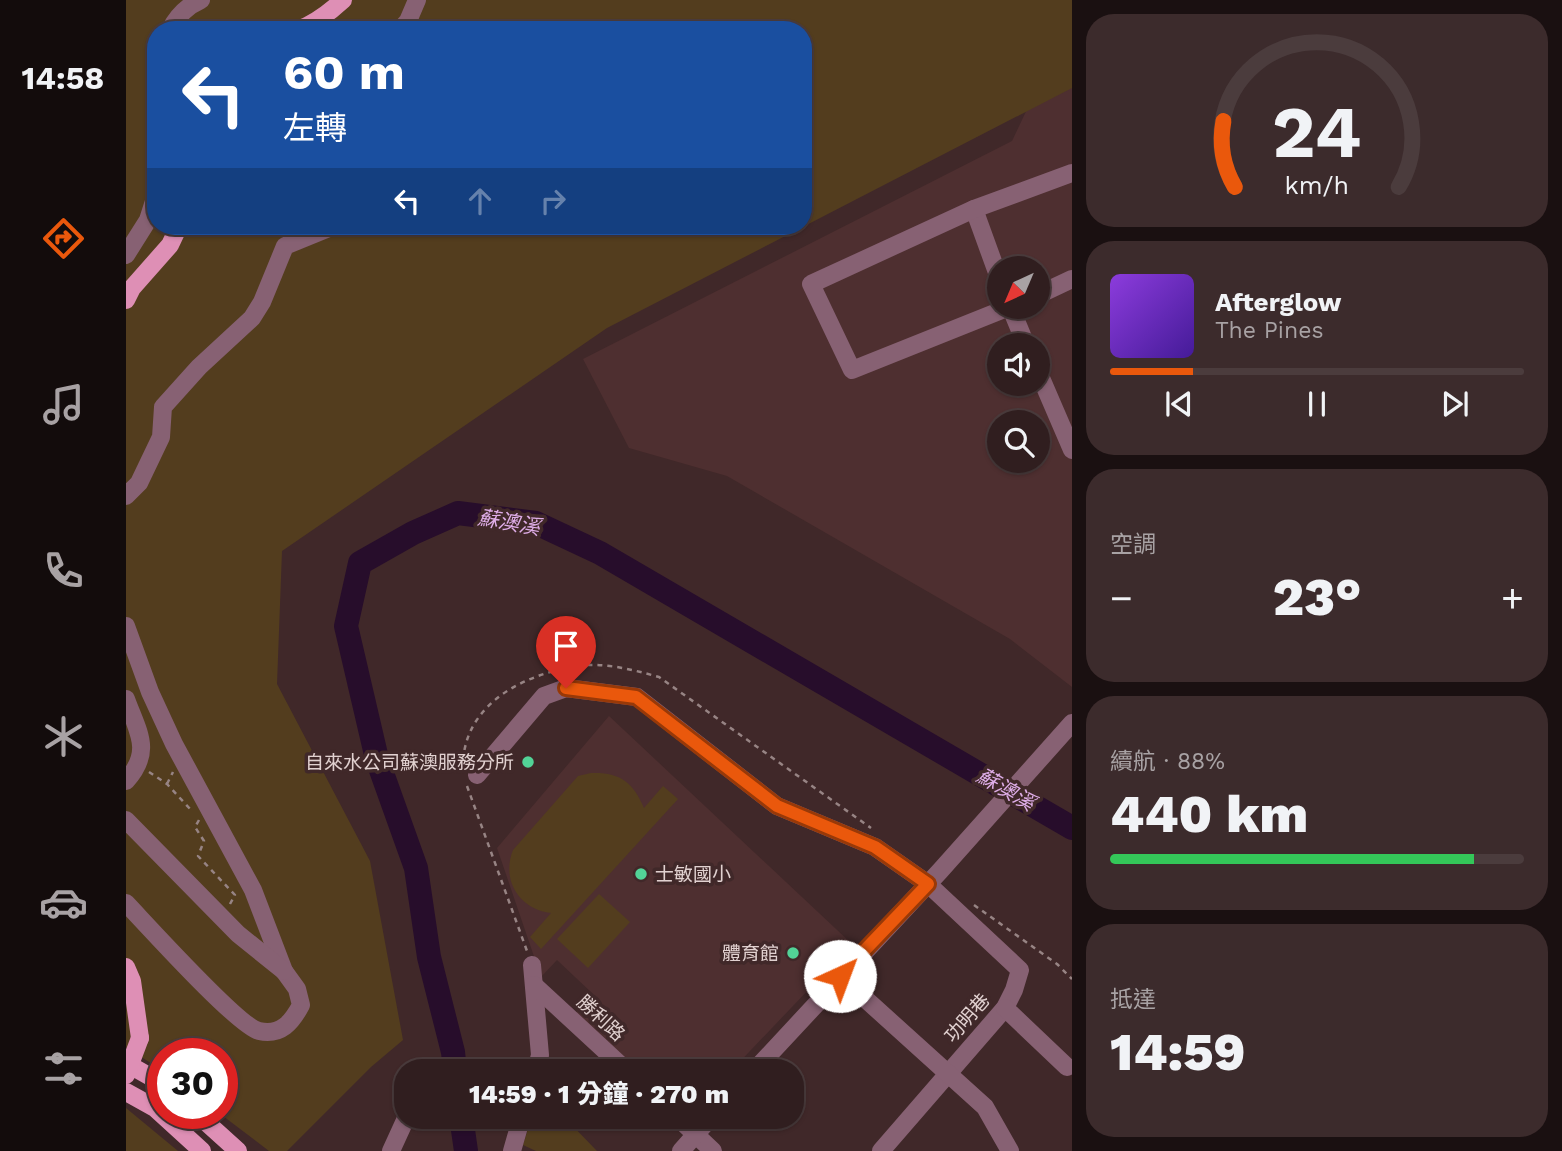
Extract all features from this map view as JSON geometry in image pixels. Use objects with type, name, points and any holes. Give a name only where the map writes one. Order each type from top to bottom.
[{"type":"main road","points":[[317,21],[343,0]]},
{"type":"main road","points":[[126,300],[132,288],[170,244],[174,235]]},
{"type":"main road","points":[[126,967],[132,981],[140,1038],[126,1075]]},
{"type":"main road","points":[[126,1063],[147,1075]]},
{"type":"main road","points":[[126,1092],[155,1108],[202,1151]]},
{"type":"main road","points":[[214,1129],[238,1151]]},
{"type":"street","points":[[175,21],[201,0]]},
{"type":"street","points":[[408,21],[417,0]]},
{"type":"street","points":[[987,317],[852,370],[811,284],[974,209],[1072,173]]},
{"type":"street","points":[[974,209],[991,256]]},
{"type":"street","points":[[126,255],[147,222]]},
{"type":"street","points":[[126,496],[139,483],[161,437],[163,407],[199,367],[252,318],[262,302],[285,246],[312,235]]},
{"type":"street","points":[[1050,289],[1072,279]]},
{"type":"street","points":[[1049,396],[1072,450]]},
{"type":"street","points":[[126,626],[150,692],[174,744],[253,890],[284,971],[297,989],[301,1005],[293,1019],[282,1030],[256,1031],[229,1009],[126,903]]},
{"type":"street","points":[[477,775],[544,696],[566,688],[636,697],[777,806],[875,847],[928,884]]},
{"type":"street","points":[[126,699],[143,750],[135,770],[126,781]]},
{"type":"street","points":[[765,1059],[940,871],[1072,723]]},
{"type":"street","points":[[126,820],[238,934],[284,971]]},
{"type":"street","name":"功明巷","points":[[881,1151],[1005,1008],[1020,970],[928,884]]},
{"type":"street","points":[[532,965],[540,990],[539,1059]]},
{"type":"street","points":[[840,976],[985,1107],[1010,1151]]},
{"type":"street","name":"勝利路","points":[[540,990],[614,1059]]},
{"type":"street","points":[[1005,1008],[1067,1067]]},
{"type":"street","points":[[391,1151],[401,1129]]},
{"type":"street","points":[[512,1151],[518,1129]]},
{"type":"street","points":[[690,1129],[713,1151]]},
{"type":"street","points":[[681,1151],[701,1129]]},
{"type":"path","points":[[532,965],[463,776],[462,752],[478,716],[510,687],[544,673],[582,665],[619,666],[659,677],[876,832]]},
{"type":"path","points":[[142,755],[148,771],[167,784],[191,811]]},
{"type":"path","points":[[199,819],[195,827],[204,841],[198,856],[235,895],[229,907]]},
{"type":"path","points":[[973,904],[1057,964],[1072,979]]},
{"type":"shaded area","points":[[126,0],[1072,0],[1072,88],[812,222],[812,21],[147,21],[147,235],[787,235],[607,328],[282,551],[277,684],[370,861],[403,1040],[371,1067],[287,1151],[269,1151],[238,1127],[238,1038],[147,1038],[147,1061],[126,1047]]},
{"type":"shaded area","points":[[1072,15],[1072,687],[1010,639],[727,476],[629,448],[583,359],[1012,141]]},
{"type":"shaded area","name":"士敏國小","points":[[609,716],[852,944],[742,1059],[625,1059],[576,1013],[593,994],[557,960],[541,977],[497,848]]},
{"type":"shaded area","points":[[591,773],[610,774],[624,780],[635,791],[644,808],[663,786],[678,799],[541,949],[530,937],[551,913],[530,906],[516,891],[509,872],[513,850],[578,776]]},
{"type":"shaded area","points":[[599,894],[630,922],[588,968],[557,939]]},
{"type":"shaded area","points":[[126,1108],[147,1125],[147,1129],[151,1129],[178,1151],[126,1151]]},
{"type":"shaded area","points":[[528,1129],[576,1129],[597,1151],[536,1151],[523,1145]]},
{"type":"waterway","name":"蘇澳溪","points":[[454,1059],[429,957],[416,868],[377,759],[346,626],[360,563],[413,533],[458,513],[536,523],[600,553],[1072,828]]},
{"type":"waterway","name":"蘇澳溪","points":[[463,1129],[466,1151]]},
{"type":"place","name":"自來水公司蘇澳服務分所","points":[[528,762]]},
{"type":"place","name":"士敏國小","points":[[641,874]]},
{"type":"place","name":"體育館","points":[[793,953]]},
{"type":"route","points":[[566,688],[636,697],[777,806],[875,847],[928,884],[840,976]]}]
